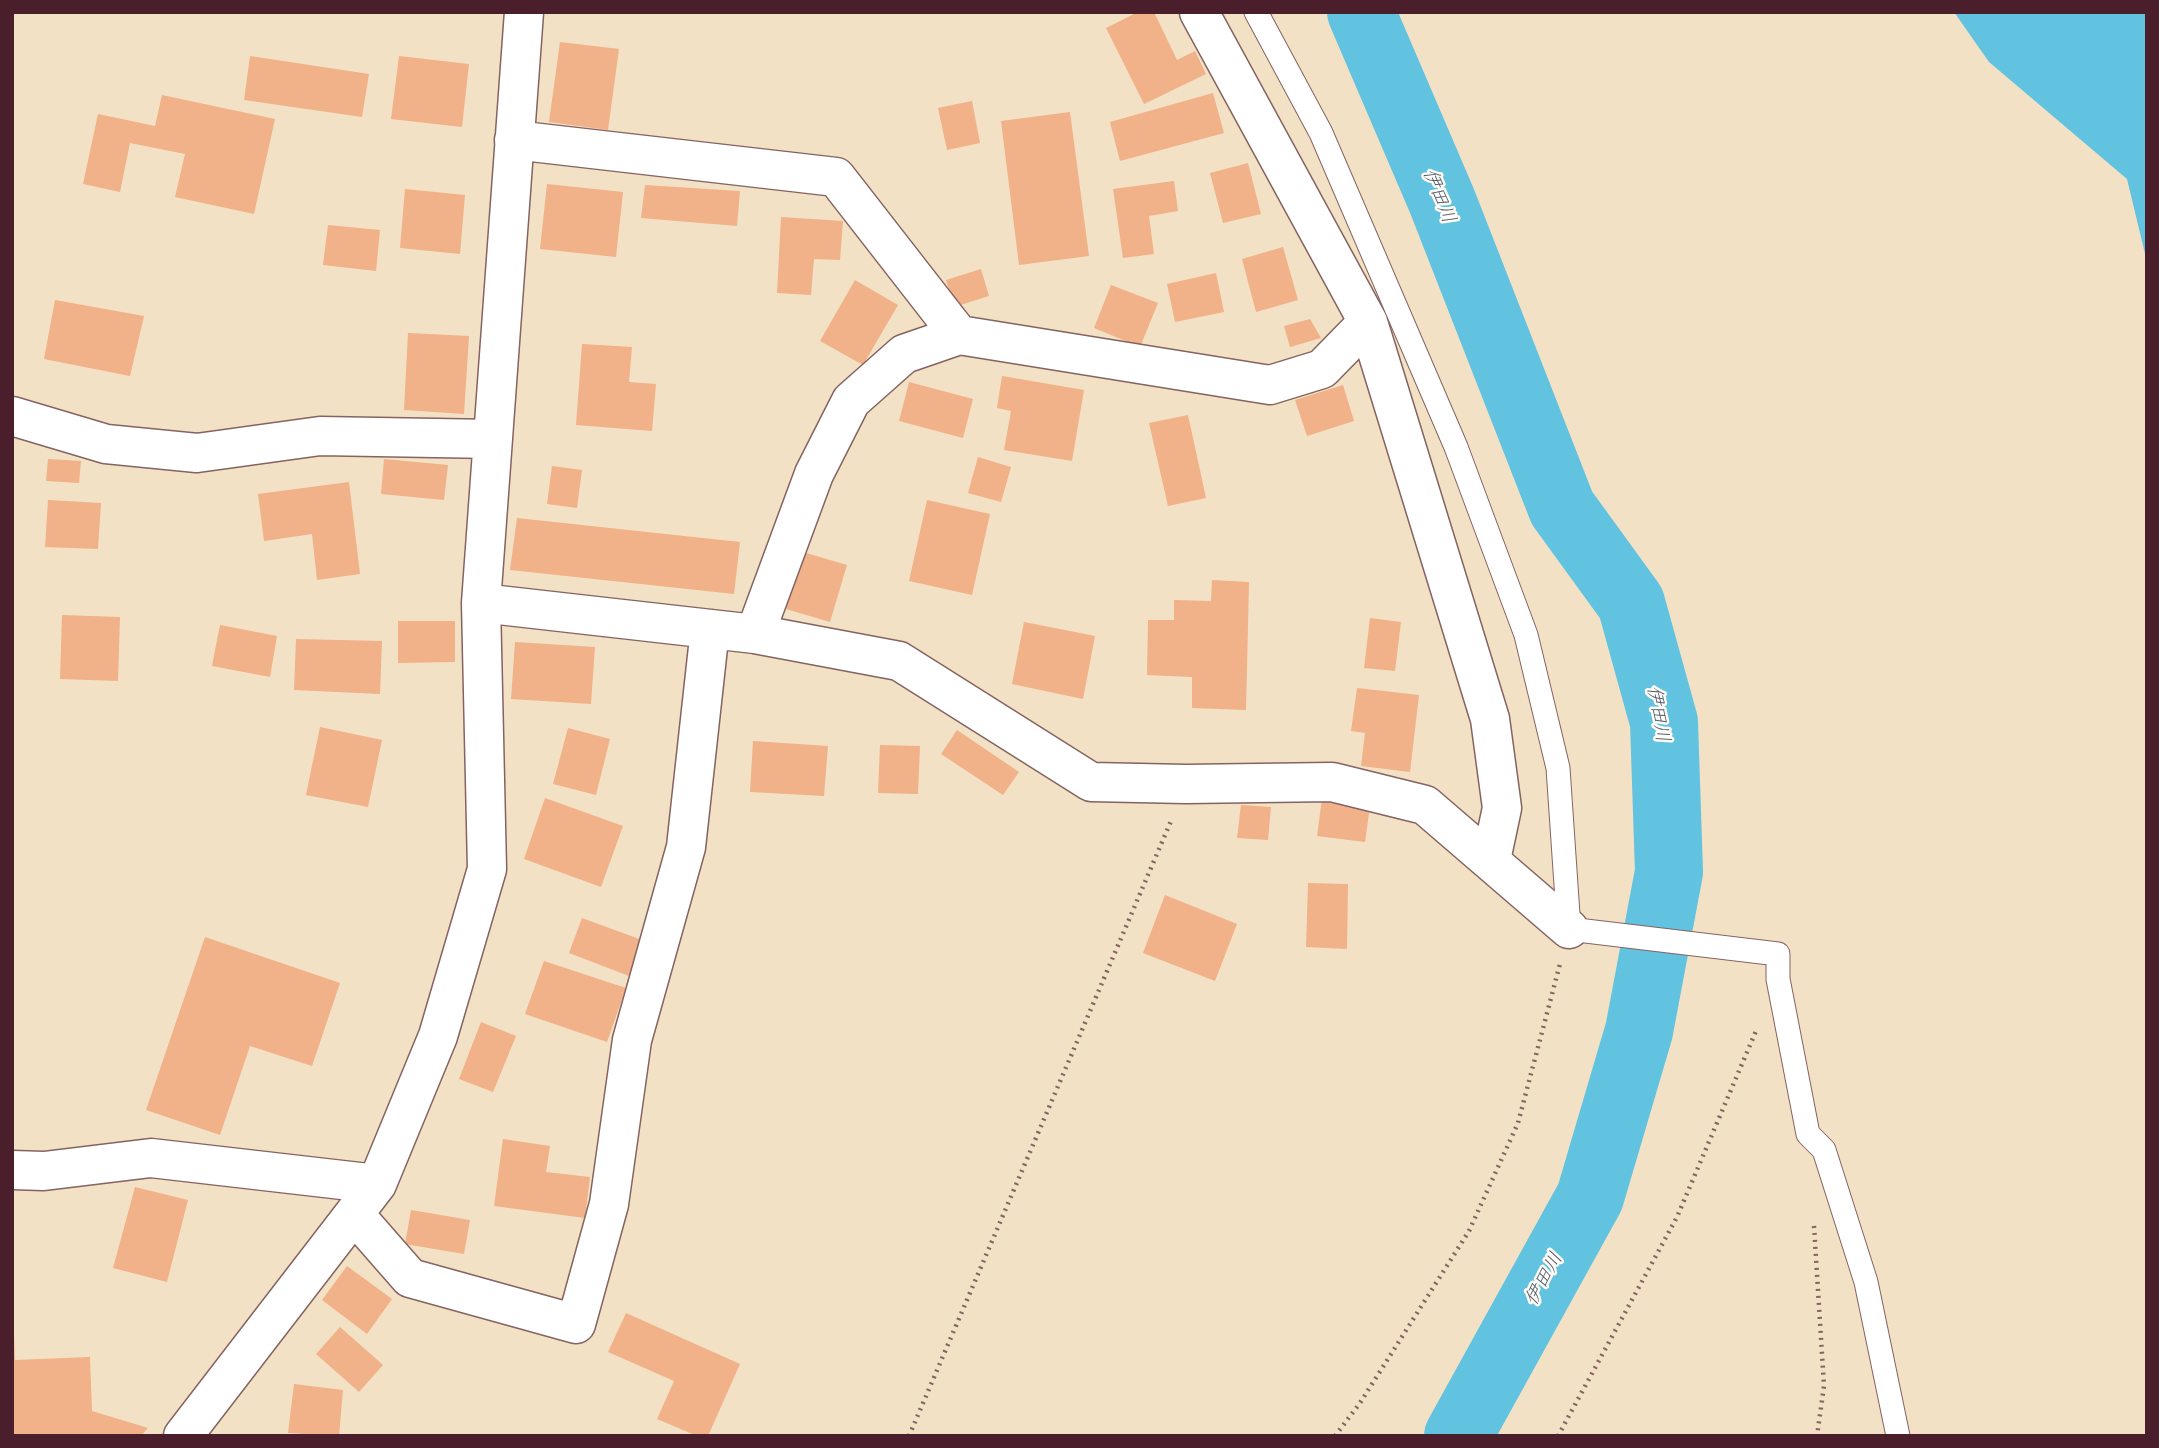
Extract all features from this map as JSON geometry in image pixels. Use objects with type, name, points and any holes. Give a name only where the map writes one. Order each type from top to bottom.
[{"type":"street","points":[[183,1436],[377,1184],[438,1036],[487,869],[481,603],[524,12]]},
{"type":"street","points":[[1199,12],[1368,322],[1490,719],[1502,807],[1491,860]]},
{"type":"street","points":[[514,140],[835,177],[959,335]]},
{"type":"street","points":[[755,634],[814,474],[851,401],[904,354],[959,335],[1270,385],[1322,369],[1368,322]]},
{"type":"street","points":[[12,416],[106,444],[197,453],[320,436],[493,439]]},
{"type":"street","points":[[481,603],[755,634],[899,661],[1091,782],[1332,782],[1425,805],[1569,929]]},
{"type":"street","points":[[354,1214],[410,1278],[576,1324],[609,1204],[632,1040],[686,847],[710,629]]},
{"type":"street","points":[[12,1170],[44,1171],[151,1158],[377,1184]]},
{"type":"lane","points":[[1256,12],[1332,158],[1456,447],[1526,635],[1558,768],[1569,929],[1779,954],[1778,979],[1808,1134],[1824,1150],[1866,1282],[1898,1436]]},
{"type":"path","points":[[909,1436],[1186,784]]},
{"type":"path","points":[[1335,1436],[1360,1403],[1469,1231],[1518,1123],[1569,929]]},
{"type":"path","points":[[1558,1436],[1676,1217],[1778,979]]},
{"type":"path","points":[[1813,1213],[1824,1385],[1818,1436]]},
{"type":"water","points":[[1954,12],[2147,12],[2147,262],[2127,179],[1989,62]]},
{"type":"building","points":[[1138,12],[1154,12],[1177,60],[1195,51],[1206,74],[1144,104],[1106,28]]},
{"type":"building","points":[[560,42],[619,49],[608,130],[549,122]]},
{"type":"building","points":[[250,56],[369,74],[362,117],[244,100]]},
{"type":"building","points":[[399,56],[469,64],[462,127],[391,119]]},
{"type":"building","points":[[1213,93],[1224,133],[1120,161],[1110,122]]},
{"type":"building","points":[[162,95],[275,119],[254,214],[175,197],[185,154],[130,143],[120,192],[83,184],[98,114],[155,126]]},
{"type":"building","points":[[972,101],[980,143],[947,150],[938,108]]},
{"type":"building","points":[[1070,112],[1089,256],[1019,265],[1001,121]]},
{"type":"building","points":[[1248,163],[1261,214],[1223,223],[1210,173]]},
{"type":"building","points":[[1174,181],[1178,211],[1149,216],[1154,254],[1123,258],[1113,189]]},
{"type":"building","points":[[547,184],[623,192],[616,257],[540,249]]},
{"type":"building","points":[[645,185],[740,191],[737,226],[641,218]]},
{"type":"building","points":[[405,189],[465,195],[460,254],[400,248]]},
{"type":"building","points":[[781,217],[843,221],[840,260],[814,259],[811,295],[777,293]]},
{"type":"building","points":[[328,225],[380,230],[376,271],[323,265]]},
{"type":"building","points":[[1283,247],[1298,300],[1256,312],[1242,259]]},
{"type":"building","points":[[981,269],[989,296],[954,307],[946,280]]},
{"type":"building","points":[[1216,273],[1224,312],[1175,322],[1167,284]]},
{"type":"building","points":[[855,280],[898,305],[863,365],[820,341]]},
{"type":"building","points":[[1111,285],[1158,303],[1140,347],[1094,328]]},
{"type":"building","points":[[55,300],[144,316],[130,376],[44,359]]},
{"type":"building","points":[[1310,319],[1321,338],[1290,347],[1284,326]]},
{"type":"building","points":[[408,333],[469,336],[464,414],[404,410]]},
{"type":"building","points":[[582,344],[632,347],[629,382],[656,384],[652,431],[576,425]]},
{"type":"building","points":[[1002,376],[1084,390],[1072,461],[1004,450],[1011,411],[997,408]]},
{"type":"building","points":[[909,382],[973,399],[963,438],[899,421]]},
{"type":"building","points":[[1343,385],[1354,421],[1307,436],[1295,400]]},
{"type":"building","points":[[1188,415],[1206,498],[1168,506],[1149,423]]},
{"type":"building","points":[[978,457],[1011,467],[1001,502],[968,493]]},
{"type":"building","points":[[48,459],[81,461],[79,483],[46,481]]},
{"type":"building","points":[[384,459],[448,465],[444,500],[381,494]]},
{"type":"building","points":[[552,466],[582,470],[577,508],[547,504]]},
{"type":"building","points":[[349,482],[360,574],[317,580],[312,534],[264,541],[258,494]]},
{"type":"building","points":[[48,500],[101,503],[98,549],[45,547]]},
{"type":"building","points":[[927,500],[990,514],[972,595],[909,581]]},
{"type":"building","points":[[517,518],[740,542],[734,594],[510,570]]},
{"type":"building","points":[[803,552],[847,565],[830,622],[786,609]]},
{"type":"building","points":[[1212,580],[1249,582],[1246,710],[1192,708],[1192,677],[1147,675],[1148,620],[1174,620],[1174,600],[1211,601]]},
{"type":"building","points":[[62,615],[120,617],[118,681],[60,679]]},
{"type":"building","points":[[1370,618],[1401,622],[1395,671],[1364,668]]},
{"type":"building","points":[[398,621],[455,621],[455,662],[398,663]]},
{"type":"building","points":[[1024,622],[1095,636],[1083,699],[1012,684]]},
{"type":"building","points":[[220,625],[277,636],[270,677],[212,666]]},
{"type":"building","points":[[296,639],[382,641],[380,694],[294,690]]},
{"type":"building","points":[[515,642],[595,647],[591,704],[511,699]]},
{"type":"building","points":[[1357,688],[1419,695],[1410,772],[1361,766],[1365,733],[1351,731]]},
{"type":"building","points":[[320,727],[382,740],[368,807],[306,795]]},
{"type":"building","points":[[568,728],[610,739],[596,795],[553,784]]},
{"type":"building","points":[[957,730],[1019,772],[1003,795],[941,754]]},
{"type":"building","points":[[753,741],[828,746],[824,796],[750,792]]},
{"type":"building","points":[[880,745],[920,746],[918,794],[878,793]]},
{"type":"building","points":[[545,798],[623,826],[601,887],[524,859]]},
{"type":"building","points":[[1322,799],[1370,806],[1365,842],[1317,836]]},
{"type":"building","points":[[1241,805],[1271,807],[1268,840],[1237,838]]},
{"type":"building","points":[[1308,883],[1348,884],[1347,949],[1306,947]]},
{"type":"building","points":[[1165,895],[1237,924],[1215,981],[1143,953]]},
{"type":"building","points":[[582,918],[642,940],[629,976],[569,953]]},
{"type":"building","points":[[205,937],[340,983],[312,1066],[250,1046],[220,1135],[146,1110]]},
{"type":"building","points":[[544,961],[626,988],[607,1042],[525,1014]]},
{"type":"building","points":[[481,1022],[516,1036],[493,1092],[459,1079]]},
{"type":"building","points":[[503,1139],[550,1146],[546,1172],[590,1177],[585,1218],[494,1206]]},
{"type":"building","points":[[135,1187],[188,1200],[167,1282],[113,1268]]},
{"type":"building","points":[[411,1210],[470,1220],[464,1254],[405,1244]]},
{"type":"building","points":[[347,1266],[392,1299],[367,1334],[322,1300]]},
{"type":"building","points":[[626,1313],[740,1364],[708,1436],[697,1436],[657,1419],[674,1381],[608,1352]]},
{"type":"building","points":[[340,1327],[383,1365],[359,1392],[316,1354]]},
{"type":"building","points":[[12,1335],[15,1360],[90,1357],[92,1411],[148,1428],[141,1436],[12,1436]]},
{"type":"building","points":[[294,1384],[343,1390],[339,1436],[288,1433]]},
{"type":"waterway","name":"伊田川","points":[[1361,12],[1442,201],[1562,508],[1631,603],[1664,722],[1669,872],[1639,1031],[1590,1197],[1458,1436]]}]
